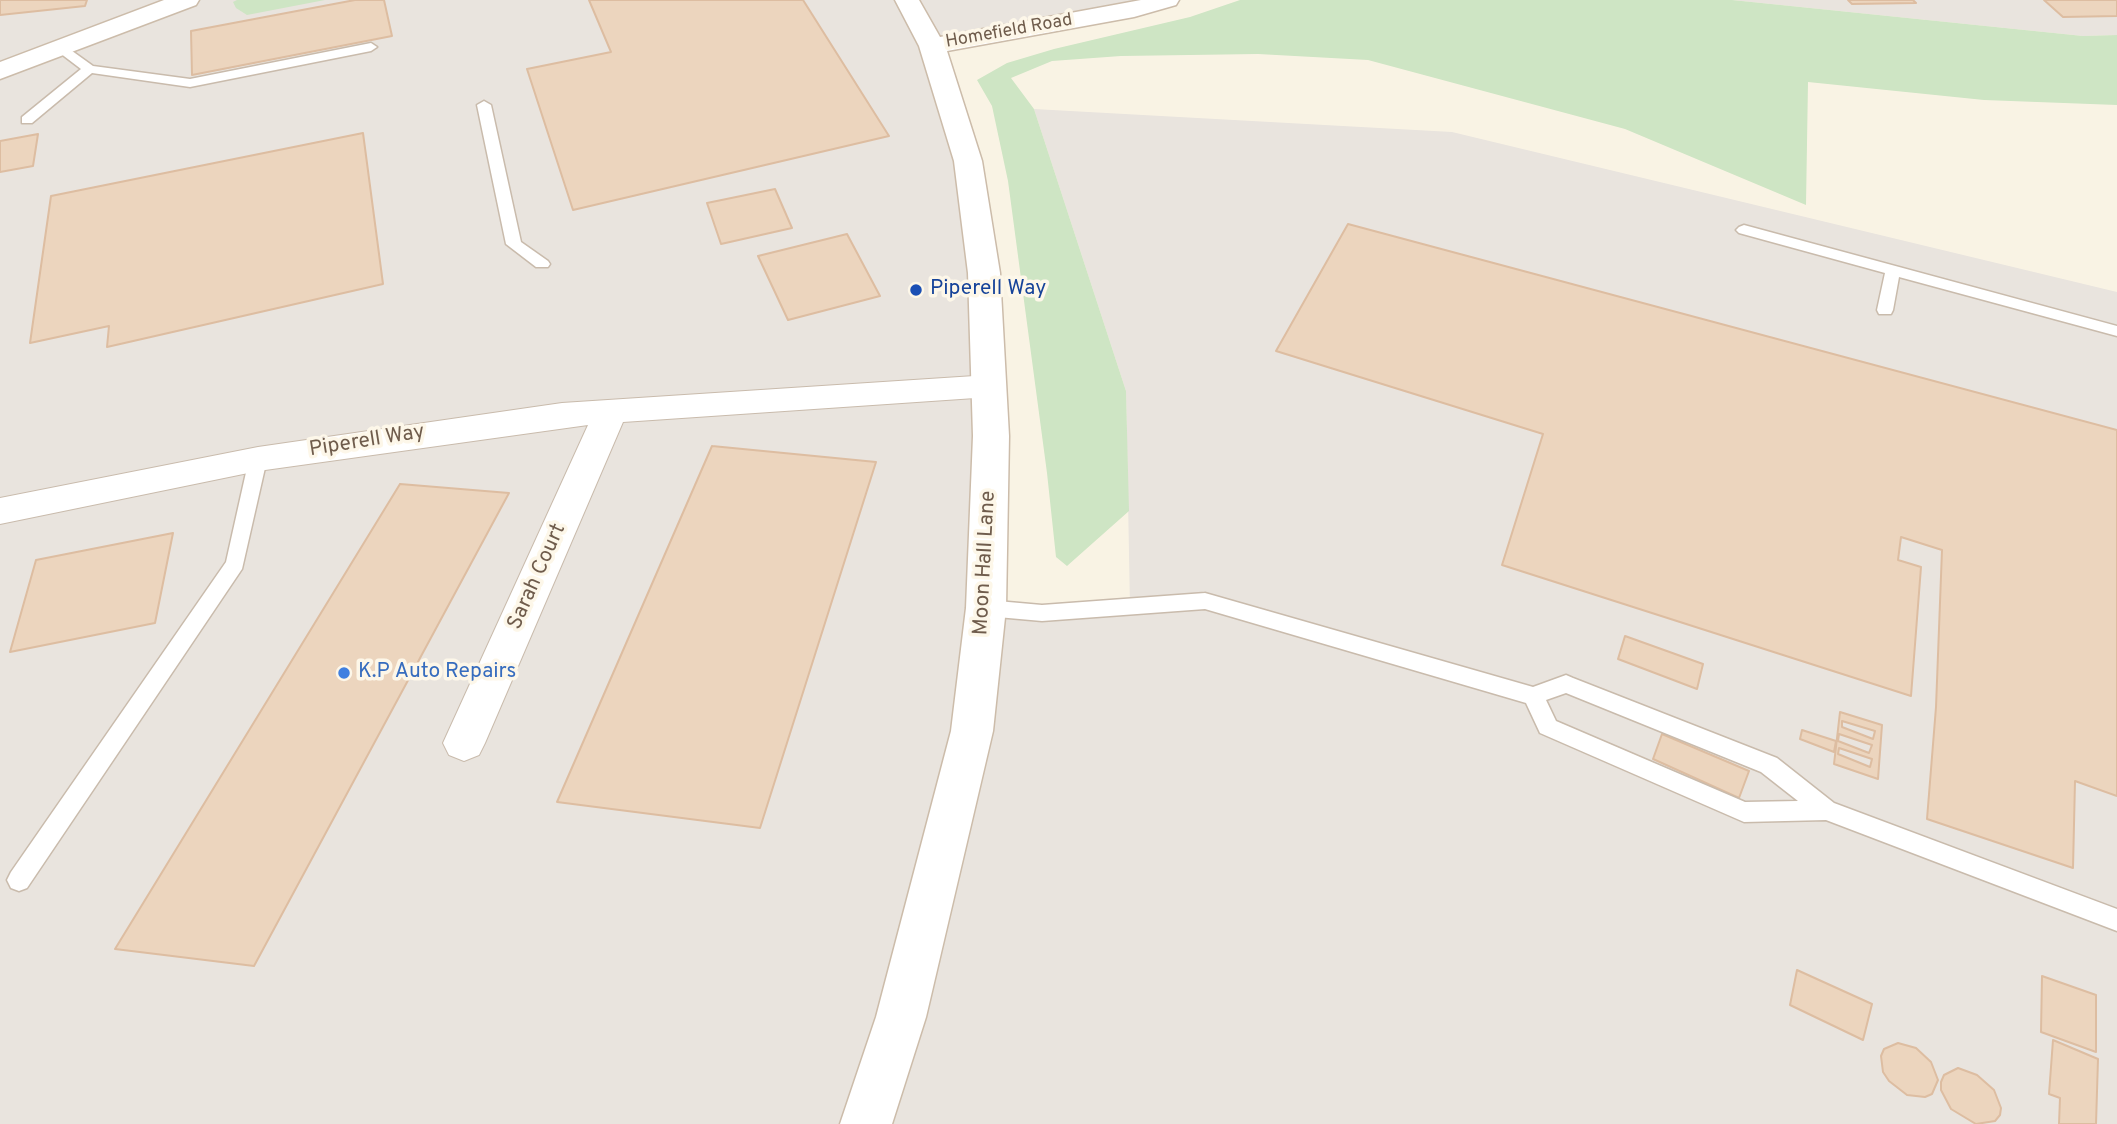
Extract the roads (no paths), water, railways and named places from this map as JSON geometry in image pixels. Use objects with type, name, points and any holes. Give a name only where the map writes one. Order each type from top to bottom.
[{"type":"street","points":[[0,71],[187,0]]},
{"type":"street","name":"Moon Hall Lane","points":[[866,1124],[901,1017],[972,731],[986,608],[990,386],[984,273],[968,162],[932,46],[907,0]]},
{"type":"street","name":"Homefield Road","points":[[932,46],[1134,10],[1166,0]]},
{"type":"street","name":"Piperell Way","points":[[0,512],[258,459],[562,415],[990,386]]},
{"type":"street","name":"Sarah Court","points":[[464,743],[611,411]]},
{"type":"lane","points":[[61,47],[89,69],[190,83],[371,47]]},
{"type":"lane","points":[[27,120],[89,69]]},
{"type":"lane","points":[[484,105],[514,244],[542,264]]},
{"type":"lane","points":[[1744,230],[2117,331]]},
{"type":"lane","points":[[1885,310],[1893,270]]},
{"type":"lane","points":[[19,880],[235,564],[258,459]]},
{"type":"lane","points":[[986,608],[1042,613],[1205,601],[1533,696],[1566,684],[1769,765],[1826,810],[2117,920]]},
{"type":"lane","points":[[1533,696],[1548,727],[1744,813],[1826,810]]},
{"type":"place","name":"Piperell Way","points":[[916,290]]},
{"type":"place","name":"K.P Auto Repairs","points":[[344,673]]}]
